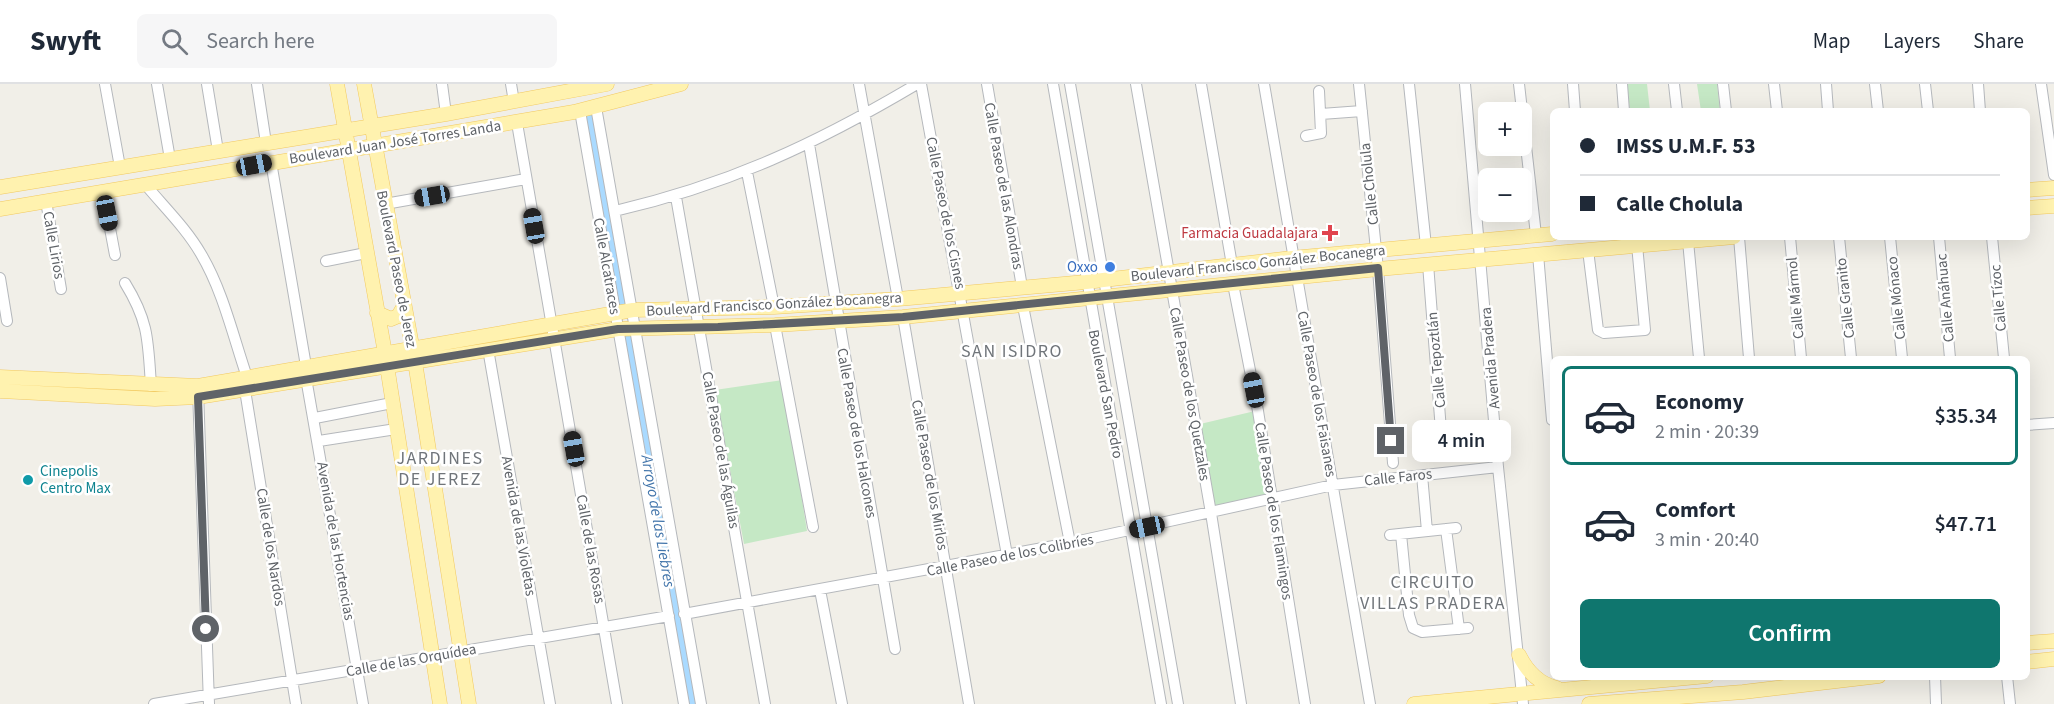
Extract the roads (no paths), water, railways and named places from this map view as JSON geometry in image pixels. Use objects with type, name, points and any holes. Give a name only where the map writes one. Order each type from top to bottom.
[{"type":"main road","name":"Boulevard Paseo de Jerez","points":[[337,84],[386,360],[440,704]]},
{"type":"main road","name":"Boulevard Paseo de Jerez","points":[[364,84],[413,355],[469,704]]},
{"type":"main road","name":"Boulevard Juan José Torres Landa","points":[[0,209],[349,149],[517,123],[580,111],[681,84]]},
{"type":"main road","name":"Boulevard Juan José Torres Landa","points":[[0,187],[446,114],[598,85]]},
{"type":"main road","points":[[2030,190],[2054,188]]},
{"type":"main road","points":[[2030,208],[2054,206]]},
{"type":"main road","name":"Boulevard Francisco González Bocanegra","points":[[0,391],[87,397],[198,392],[413,355],[551,323],[633,310],[774,307],[898,299],[1550,234]]},
{"type":"main road","name":"Boulevard Francisco González Bocanegra","points":[[413,355],[488,349],[618,329],[776,325],[903,317],[1378,268],[1700,240]]},
{"type":"main road","points":[[377,313],[392,319],[398,316],[404,306]]},
{"type":"main road","name":"Boulevard Francisco González Bocanegra","points":[[0,377],[150,386],[198,392]]},
{"type":"main road","points":[[87,397],[92,387],[104,383]]},
{"type":"main road","points":[[2030,643],[2054,641]]},
{"type":"main road","points":[[1520,655],[1527,668],[1542,683],[1565,690]]},
{"type":"main road","points":[[2030,662],[2054,659]]},
{"type":"main road","points":[[1414,704],[1522,698],[1565,690],[1666,680]]},
{"type":"main road","points":[[1589,704],[1743,692],[1845,680]]},
{"type":"street","points":[[105,84],[120,167]]},
{"type":"street","points":[[157,84],[170,159]]},
{"type":"street","points":[[207,84],[218,151]]},
{"type":"street","points":[[257,84],[266,143]]},
{"type":"street","points":[[441,84],[446,114]]},
{"type":"street","points":[[511,84],[514,102]]},
{"type":"street","points":[[859,84],[898,299]]},
{"type":"street","points":[[615,211],[676,197],[747,172],[808,144],[919,84]]},
{"type":"street","name":"Calle Paseo de los Cisnes","points":[[919,84],[961,292],[1007,555]]},
{"type":"street","name":"Calle Paseo de las Alondras","points":[[987,84],[1022,287]]},
{"type":"street","name":"Boulevard San Pedro","points":[[1053,84],[1161,704]]},
{"type":"street","name":"Boulevard San Pedro","points":[[1070,84],[1178,704]]},
{"type":"street","name":"Calle Paseo de los Quetzales","points":[[1136,84],[1211,513],[1240,704]]},
{"type":"street","points":[[1201,84],[1232,265]]},
{"type":"street","name":"Calle Paseo de los Faisanes","points":[[1264,84],[1370,704]]},
{"type":"street","name":"Calle Cholula","points":[[1359,84],[1378,268],[1393,463]]},
{"type":"street","points":[[1409,84],[1426,246]]},
{"type":"street","name":"Avenida Pradera","points":[[1465,84],[1482,259],[1498,467],[1520,655],[1522,698]]},
{"type":"street","points":[[1519,84],[1536,235]]},
{"type":"street","points":[[1573,84],[1575,108]]},
{"type":"street","points":[[1622,84],[1624,108]]},
{"type":"street","points":[[1674,84],[1677,108]]},
{"type":"street","points":[[1723,84],[1726,108]]},
{"type":"street","points":[[1774,84],[1777,108]]},
{"type":"street","points":[[1826,84],[1828,108]]},
{"type":"street","points":[[1875,84],[1878,108]]},
{"type":"street","points":[[1925,84],[1928,108]]},
{"type":"street","points":[[1978,84],[1980,108]]},
{"type":"street","points":[[2042,84],[2054,175]]},
{"type":"street","points":[[1306,136],[1321,133],[1319,91]]},
{"type":"street","points":[[596,107],[701,704]]},
{"type":"street","name":"Calle Alcatraces","points":[[580,111],[684,704]]},
{"type":"street","points":[[1321,114],[1362,111]]},
{"type":"street","name":"Calle de las Rosas","points":[[517,123],[617,704]]},
{"type":"street","name":"Calle Paseo de los Halcones","points":[[808,144],[895,649]]},
{"type":"street","name":"Avenida de las Hortencias","points":[[271,162],[363,704]]},
{"type":"street","points":[[747,172],[774,307]]},
{"type":"street","points":[[386,204],[526,179]]},
{"type":"street","name":"Calle de los Nardos","points":[[145,184],[192,240],[208,265],[222,298],[246,383],[297,704]]},
{"type":"street","points":[[102,191],[115,255]]},
{"type":"street","name":"Calle Paseo de las Águilas","points":[[676,197],[765,704]]},
{"type":"street","name":"Calle Lirios","points":[[46,201],[61,289]]},
{"type":"street","points":[[1739,240],[1749,356]]},
{"type":"street","name":"Calle Mármol","points":[[1790,240],[1801,356]]},
{"type":"street","name":"Calle Granito","points":[[1839,240],[1851,356]]},
{"type":"street","name":"Calle Mónaco","points":[[1890,240],[1902,356]]},
{"type":"street","name":"Calle Anáhuac","points":[[1939,240],[1950,356]]},
{"type":"street","name":"Calle Tízoc","points":[[1992,240],[2004,356]]},
{"type":"street","points":[[1688,241],[1699,356]]},
{"type":"street","points":[[1588,250],[1595,322],[1598,330],[1604,333],[1645,330],[1637,245]]},
{"type":"street","points":[[326,261],[366,253]]},
{"type":"street","points":[[1538,254],[1550,396]]},
{"type":"street","name":"Calle Tepoztlán","points":[[1428,264],[1443,456]]},
{"type":"street","points":[[0,278],[7,321]]},
{"type":"street","points":[[125,283],[147,327],[150,386]]},
{"type":"street","name":"Calle Paseo de los Flamingos","points":[[1233,284],[1272,499],[1305,704]]},
{"type":"street","points":[[1023,306],[1070,543]]},
{"type":"street","name":"Calle Paseo de los Mirlos","points":[[903,317],[969,704]]},
{"type":"street","points":[[776,325],[813,527]]},
{"type":"street","name":"Avenida de las Violetas","points":[[488,349],[550,704]]},
{"type":"street","points":[[198,392],[209,699]]},
{"type":"street","points":[[315,418],[392,404]]},
{"type":"street","points":[[2030,425],[2054,423]]},
{"type":"street","points":[[319,441],[396,429]]},
{"type":"street","name":"Calle Faros","points":[[1333,485],[1498,467]]},
{"type":"street","points":[[1422,475],[1427,531]]},
{"type":"street","name":"Calle Paseo de los Colibríes","points":[[684,614],[946,568],[1147,527],[1333,485]]},
{"type":"street","points":[[1390,535],[1451,528],[1463,629],[1422,632],[1413,628],[1409,615],[1401,534]]},
{"type":"street","points":[[820,590],[842,704]]},
{"type":"street","name":"Calle de las Orquídea","points":[[154,704],[209,699],[357,669],[669,616]]},
{"type":"street","points":[[1935,680],[1936,704]]},
{"type":"street","points":[[2007,680],[2010,704]]},
{"type":"waterway","name":"Arroyo de las Liebres","points":[[590,117],[622,302]]},
{"type":"waterway","name":"Arroyo de las Liebres","points":[[628,339],[690,704]]},
{"type":"place","name":"Farmacia Guadalajara","points":[[1330,233]]},
{"type":"place","name":"Oxxo","points":[[1110,267]]},
{"type":"place","name":"Cinepolis Centro Max","points":[[28,480]]},
{"type":"district","name":"SAN ISIDRO","points":[[1012,351]]},
{"type":"district","name":"JARDINES DE JEREZ","points":[[440,468]]},
{"type":"district","name":"CIRCUITO VILLAS PRADERA","points":[[1433,592]]}]
